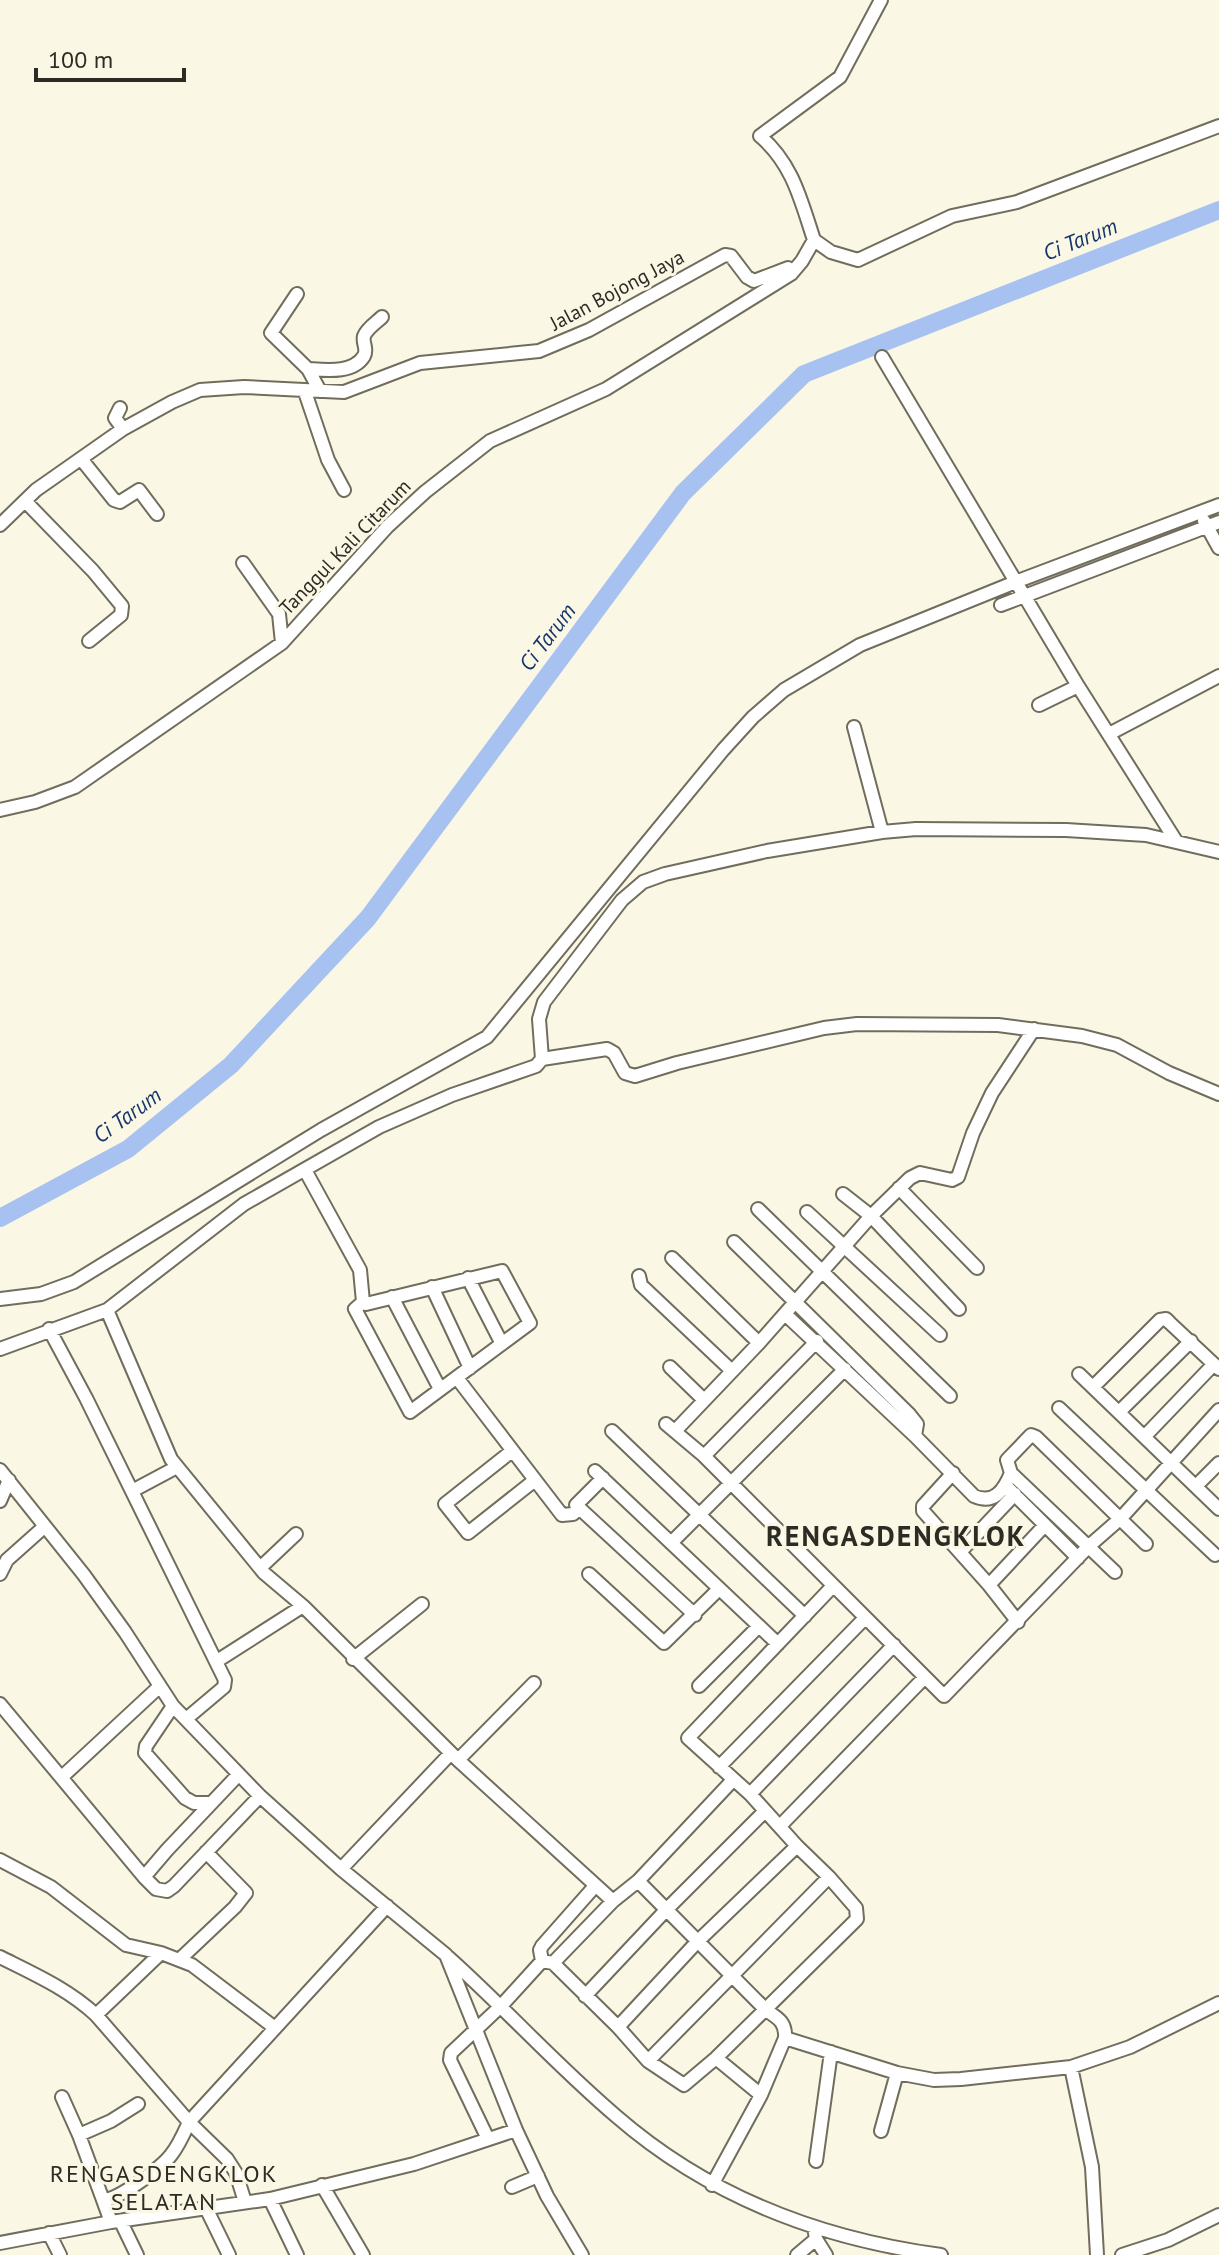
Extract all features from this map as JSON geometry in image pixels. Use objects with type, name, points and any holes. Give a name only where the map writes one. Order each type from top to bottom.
[{"type":"street","points":[[881,0],[840,77],[760,136],[785,162],[795,182],[814,240],[831,252],[858,260],[952,216],[1017,202],[1219,126]]},
{"type":"street","name":"Tanggul Kali Citarum","points":[[0,810],[35,802],[75,787],[282,643],[388,526],[425,492],[484,446],[496,437],[606,389],[791,274],[814,240]]},
{"type":"street","name":"Jalan Bojong Jaya","points":[[0,525],[48,481],[123,429],[200,390],[244,387],[305,392],[350,391],[430,361],[539,351],[589,330],[725,255],[731,256],[747,277],[754,281],[802,261]]},
{"type":"street","points":[[297,294],[271,333],[308,369],[320,391]]},
{"type":"street","points":[[308,369],[332,371],[356,364],[364,356],[364,337],[382,317]]},
{"type":"street","points":[[882,357],[1026,594],[1078,686],[1176,841]]},
{"type":"street","points":[[305,392],[328,460],[344,490]]},
{"type":"street","points":[[120,408],[115,418],[123,429]]},
{"type":"street","points":[[82,460],[114,500],[120,502],[139,490],[157,514]]},
{"type":"street","points":[[25,501],[93,571],[122,606],[121,615],[89,641]]},
{"type":"street","points":[[0,1299],[41,1294],[74,1282],[321,1130],[481,1041],[492,1032],[723,750],[784,690],[860,645],[1219,505]]},
{"type":"street","points":[[1198,512],[1213,524],[1219,548]]},
{"type":"street","points":[[1001,605],[1213,524]]},
{"type":"street","points":[[243,563],[279,614],[282,643]]},
{"type":"street","points":[[1109,734],[1219,676]]},
{"type":"street","points":[[1039,705],[1078,686]]},
{"type":"street","points":[[854,727],[882,832]]},
{"type":"street","points":[[542,1059],[541,1006],[622,900],[643,882],[665,874],[767,851],[916,829],[1066,830],[1146,835],[1219,852]]},
{"type":"street","points":[[0,1349],[107,1310],[244,1204],[400,1116],[526,1071],[542,1059],[607,1049],[614,1053],[625,1073],[632,1076],[824,1028],[857,1024],[960,1024],[1034,1029],[1117,1045],[1169,1073],[1219,1094]]},
{"type":"street","points":[[1034,1029],[992,1093],[973,1133],[958,1177],[952,1180],[920,1173],[910,1178],[821,1270],[759,1343],[704,1400],[671,1427],[704,1456],[944,1696],[1089,1546],[1121,1518],[1219,1410]]},
{"type":"street","points":[[305,1170],[360,1270],[363,1302]]},
{"type":"street","points":[[899,1188],[977,1268]]},
{"type":"street","points":[[843,1194],[871,1216],[959,1309]]},
{"type":"street","points":[[758,1209],[950,1396]]},
{"type":"street","points":[[807,1212],[940,1335]]},
{"type":"street","points":[[734,1242],[914,1420],[917,1424],[915,1436]]},
{"type":"street","points":[[672,1258],[759,1343]]},
{"type":"street","points":[[502,1271],[530,1323],[410,1412],[355,1309],[363,1302],[366,1304],[502,1271]]},
{"type":"street","points":[[639,1276],[641,1285],[732,1371]]},
{"type":"street","points":[[468,1278],[502,1344]]},
{"type":"street","points":[[432,1287],[470,1368]]},
{"type":"street","points":[[392,1297],[440,1389]]},
{"type":"street","points":[[107,1310],[164,1447],[260,1568],[303,1606],[455,1757],[613,1901]]},
{"type":"street","points":[[785,1314],[817,1341],[974,1496],[983,1500],[993,1499],[1010,1490]]},
{"type":"street","points":[[1093,1387],[1160,1320],[1166,1319],[1191,1341],[1216,1366],[1145,1436]]},
{"type":"street","points":[[49,1329],[217,1661],[225,1684],[186,1719]]},
{"type":"street","points":[[704,1456],[817,1341]]},
{"type":"street","points":[[1119,1412],[1191,1341]]},
{"type":"street","points":[[670,1367],[704,1400]]},
{"type":"street","points":[[671,1543],[845,1369]]},
{"type":"street","points":[[1079,1374],[1174,1462],[1219,1509]]},
{"type":"street","points":[[457,1378],[562,1515],[573,1514],[579,1508]]},
{"type":"street","points":[[1059,1408],[1215,1555]]},
{"type":"street","points":[[612,1431],[805,1616]]},
{"type":"street","points":[[960,1552],[1010,1490],[1011,1473],[1007,1460],[1031,1435],[1146,1544]]},
{"type":"street","points":[[512,1451],[445,1504],[468,1533],[535,1480]]},
{"type":"street","points":[[1196,1486],[1219,1463]]},
{"type":"street","points":[[132,1491],[177,1467]]},
{"type":"street","points":[[953,1473],[923,1506],[923,1511],[1018,1622]]},
{"type":"street","points":[[1011,1473],[1115,1572]]},
{"type":"street","points":[[695,1615],[576,1505],[599,1474],[778,1644]]},
{"type":"street","points":[[0,1501],[4,1475]]},
{"type":"street","points":[[4,1475],[84,1575],[173,1706],[260,1796],[502,2005],[569,2075],[618,2118],[712,2185],[815,2233],[941,2255]]},
{"type":"street","points":[[1010,1490],[1078,1558]]},
{"type":"street","points":[[989,1585],[1045,1525]]},
{"type":"street","points":[[0,1574],[7,1560],[44,1527]]},
{"type":"street","points":[[260,1568],[296,1534]]},
{"type":"street","points":[[589,1574],[664,1643],[719,1589]]},
{"type":"street","points":[[595,1886],[540,1950],[548,1962],[618,2027],[648,2061],[684,2085],[716,2058],[857,1919],[856,1908],[829,1877],[750,1794],[688,1738],[833,1586]]},
{"type":"street","points":[[353,1659],[422,1604]]},
{"type":"street","points":[[217,1661],[303,1606]]},
{"type":"street","points":[[719,1767],[865,1618]]},
{"type":"street","points":[[699,1686],[759,1626]]},
{"type":"street","points":[[750,1794],[894,1645]]},
{"type":"street","points":[[780,1826],[924,1678]]},
{"type":"street","points":[[341,1869],[534,1683]]},
{"type":"street","points":[[63,1776],[160,1686]]},
{"type":"street","points":[[0,1704],[156,1889],[167,1891],[260,1796]]},
{"type":"street","points":[[173,1706],[146,1746],[145,1753],[185,1798],[194,1803],[211,1803]]},
{"type":"street","points":[[144,1877],[239,1774]]},
{"type":"street","points":[[488,2139],[449,2057],[451,2053],[638,1881],[733,1780]]},
{"type":"street","points":[[585,1996],[765,1811]]},
{"type":"street","points":[[618,2027],[697,1942],[797,1846]]},
{"type":"street","points":[[179,1960],[246,1893],[206,1852]]},
{"type":"street","points":[[0,1860],[51,1887],[126,1945],[161,1953],[192,1965],[275,2028]]},
{"type":"street","points":[[648,2061],[829,1877]]},
{"type":"street","points":[[638,1881],[766,2010],[780,2019],[786,2029],[761,2095],[712,2185]]},
{"type":"street","points":[[103,2200],[116,2196],[163,2164],[175,2150],[189,2122],[387,1906]]},
{"type":"street","points":[[96,2015],[161,1953]]},
{"type":"street","points":[[446,1955],[516,2130],[582,2255]]},
{"type":"street","points":[[0,1957],[63,1990],[96,2015],[189,2122],[232,2166],[245,2202]]},
{"type":"street","points":[[785,2038],[897,2073],[934,2080],[1071,2067],[1130,2047],[1219,2003]]},
{"type":"street","points":[[816,2161],[831,2052]]},
{"type":"street","points":[[716,2058],[761,2095]]},
{"type":"street","points":[[1071,2067],[1092,2167],[1097,2255]]},
{"type":"street","points":[[881,2131],[897,2073]]},
{"type":"street","points":[[62,2097],[103,2200],[137,2255]]},
{"type":"street","points":[[79,2135],[111,2121],[138,2104]]},
{"type":"street","points":[[0,2243],[270,2199],[414,2164],[516,2130]]},
{"type":"street","points":[[512,2187],[538,2176]]},
{"type":"street","points":[[322,2185],[363,2255]]},
{"type":"street","points":[[270,2199],[297,2255]]},
{"type":"street","points":[[206,2208],[229,2255]]},
{"type":"street","points":[[1122,2255],[1168,2240],[1219,2215]]},
{"type":"street","points":[[49,2233],[60,2255]]},
{"type":"street","points":[[797,2255],[815,2233]]},
{"type":"street","points":[[815,2233],[826,2255]]},
{"type":"waterway","name":"Ci Tarum","points":[[0,1218],[128,1149],[231,1065],[368,918],[683,493],[804,374],[1219,210]]},
{"type":"district","name":"RENGASDENGKLOK","points":[[896,1535]]},
{"type":"district","name":"RENGASDENGKLOK SELATAN","points":[[164,2187]]}]
